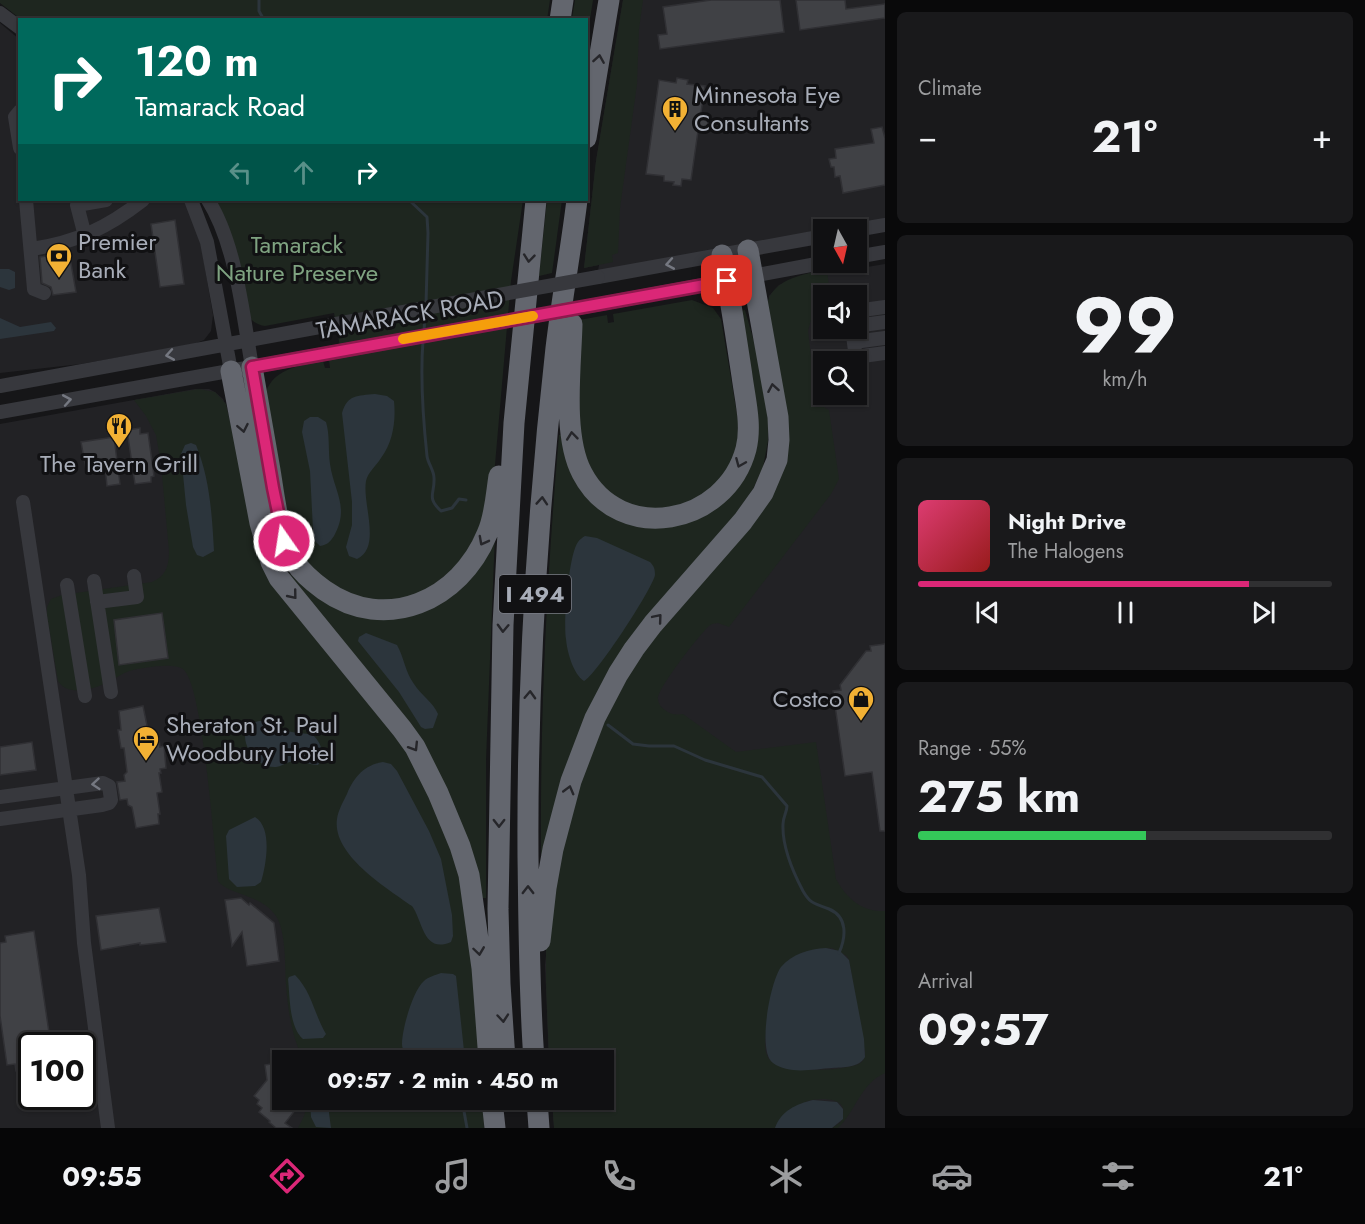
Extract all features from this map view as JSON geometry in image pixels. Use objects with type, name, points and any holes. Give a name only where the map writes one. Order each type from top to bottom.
[{"type":"highway","points":[[560,18],[563,0]]},
{"type":"highway","points":[[588,126],[609,0]]},
{"type":"highway","name":"I 494","points":[[504,1050],[499,920],[500,717],[510,490],[521,339],[536,201]]},
{"type":"highway","name":"I 494","points":[[533,1050],[529,991],[528,779],[533,625],[549,413],[558,330],[577,201]]},
{"type":"highway","points":[[574,225],[570,387],[573,449],[582,474],[594,490],[616,507],[633,514],[664,518],[694,511],[722,492],[740,466],[746,447],[748,424],[722,255]]},
{"type":"highway","points":[[529,991],[540,939],[553,849],[579,757],[599,709],[634,649],[680,592],[743,521],[763,493],[773,471],[779,440],[778,417],[748,250]]},
{"type":"highway","points":[[242,369],[284,541],[296,564],[341,601],[367,609],[392,609],[417,604],[442,593],[472,560],[488,533],[521,339]]},
{"type":"highway","points":[[242,369],[260,524],[271,562],[279,578],[415,747],[460,846],[469,875],[482,968],[488,1050]]},
{"type":"highway","points":[[493,1110],[495,1128]]},
{"type":"highway","points":[[507,1110],[508,1128]]},
{"type":"highway","points":[[538,1110],[539,1128]]},
{"type":"street","points":[[0,13],[18,26]]},
{"type":"street","points":[[18,113],[15,117],[18,136]]},
{"type":"street","points":[[26,201],[34,289],[44,293]]},
{"type":"street","points":[[85,236],[73,202],[90,201]]},
{"type":"street","points":[[32,249],[85,236],[111,224],[142,201]]},
{"type":"street","points":[[190,201],[207,242],[227,344],[242,369]]},
{"type":"street","points":[[208,201],[225,234],[248,340],[242,369]]},
{"type":"street","points":[[867,229],[885,225]]},
{"type":"street","name":"TAMARACK ROAD","points":[[0,386],[813,238]]},
{"type":"street","points":[[867,255],[885,252]]},
{"type":"street","name":"TAMARACK ROAD","points":[[0,412],[813,265]]},
{"type":"street","points":[[867,309],[885,307]]},
{"type":"street","points":[[867,324],[885,322]]},
{"type":"street","points":[[867,336],[885,338]]},
{"type":"street","points":[[867,355],[885,353]]},
{"type":"street","points":[[23,502],[79,875],[85,951],[108,1128]]},
{"type":"street","points":[[98,602],[137,597],[134,576]]},
{"type":"street","points":[[94,581],[111,692]]},
{"type":"street","points":[[67,585],[85,696]]},
{"type":"street","points":[[0,797],[103,783],[109,786],[111,800],[109,803],[69,810],[0,819]]},
{"type":"shaded area","points":[[623,0],[885,0],[885,219],[867,222],[867,219],[813,219],[813,232],[598,271],[599,265],[584,268],[596,161]]},
{"type":"shaded area","points":[[0,23],[18,38],[18,201],[186,201],[199,233],[213,315],[211,331],[204,340],[194,344],[81,364],[0,373]]},
{"type":"shaded area","points":[[885,264],[885,1128],[554,1128],[553,1110],[614,1110],[614,1050],[549,1050],[545,965],[556,860],[772,494],[769,296],[779,285],[810,273],[867,273],[867,267]]},
{"type":"shaded area","points":[[0,269],[15,272],[15,288],[9,290],[0,287]]},
{"type":"shaded area","points":[[0,318],[20,327],[51,322],[56,328],[54,331],[0,339]]},
{"type":"shaded area","points":[[195,389],[209,389],[223,399],[227,408],[249,506],[477,1050],[272,1050],[272,1110],[483,1110],[484,1128],[0,1128],[0,424]]},
{"type":"shaded area","points":[[375,394],[387,396],[394,401],[394,424],[388,445],[366,481],[370,535],[364,553],[357,559],[349,556],[346,547],[352,525],[352,502],[342,413],[350,399]]},
{"type":"shaded area","points":[[310,417],[318,417],[326,422],[330,464],[341,508],[339,526],[334,536],[328,543],[320,546],[315,541],[313,530],[310,471],[302,432],[304,421]]},
{"type":"shaded area","points":[[191,443],[196,445],[201,458],[211,511],[214,551],[203,557],[197,555],[193,547],[186,505],[181,454],[185,445]]},
{"type":"shaded area","points":[[585,536],[597,538],[650,562],[655,575],[623,631],[599,665],[584,681],[574,668],[569,656],[565,619],[572,560],[578,542]]},
{"type":"shaded area","points":[[366,633],[397,645],[411,679],[438,714],[433,728],[421,727],[399,692],[358,641],[359,637]]},
{"type":"shaded area","points":[[259,721],[287,731],[313,735],[322,749],[322,757],[318,765],[295,761],[270,767],[259,762],[248,749],[245,737],[249,726]]},
{"type":"shaded area","points":[[383,762],[391,764],[397,771],[441,859],[452,915],[451,942],[442,945],[429,940],[412,906],[376,880],[352,858],[338,832],[338,813],[353,782],[365,769]]},
{"type":"shaded area","points":[[255,817],[261,822],[266,838],[263,875],[261,882],[255,886],[237,887],[229,879],[226,836],[229,830]]},
{"type":"shaded area","points":[[826,948],[840,951],[849,960],[864,1039],[865,1057],[859,1063],[846,1067],[794,1070],[779,1067],[768,1056],[766,1045],[769,1001],[777,975],[785,962],[807,951]]},
{"type":"shaded area","points":[[441,973],[456,976],[464,1050],[403,1050],[404,1029],[409,1010],[420,986],[428,978]]},
{"type":"shaded area","points":[[295,975],[309,996],[326,1034],[323,1038],[303,1039],[298,1034],[291,1011],[288,979]]},
{"type":"shaded area","points":[[813,1100],[837,1102],[843,1109],[843,1119],[832,1128],[775,1128],[781,1117],[790,1109]]},
{"type":"shaded area","points":[[311,1110],[329,1110],[331,1128],[316,1127]]},
{"type":"green space","points":[[0,0],[550,0],[547,18],[19,18],[0,3]]},
{"type":"green space","points":[[575,0],[593,0],[588,32],[588,18],[572,18]]},
{"type":"green space","points":[[623,0],[643,0],[639,29],[637,84],[620,208],[618,253],[612,255],[613,262],[584,268],[596,161]]},
{"type":"green space","name":"Tamarack Nature Preserve","points":[[214,201],[523,201],[511,281],[494,476],[483,523],[459,564],[422,594],[385,603],[337,593],[294,548],[266,392],[275,378],[290,369],[323,361],[325,368],[330,368],[329,360],[342,358],[334,313],[265,326],[258,324],[248,316]]},
{"type":"green space","points":[[547,201],[562,201],[552,273],[539,276]]},
{"type":"green space","points":[[813,272],[827,273],[829,285],[813,285],[813,316],[808,331],[813,374],[813,405],[820,405],[829,410],[839,479],[831,494],[729,627],[718,623],[709,626],[664,684],[658,699],[660,706],[667,712],[683,714],[736,752],[816,742],[836,879],[845,893],[862,907],[885,911],[885,1073],[864,1091],[838,1128],[832,1128],[841,1122],[843,1108],[841,1104],[833,1100],[816,1099],[808,1101],[784,1116],[775,1128],[554,1128],[553,1110],[614,1110],[614,1050],[549,1050],[546,931],[574,794],[624,675],[775,488],[768,301],[777,287],[801,275]],"holes":[[[832,948],[847,956],[865,1052],[863,1060],[859,1064],[827,1070],[787,1068],[770,1060],[765,1048],[766,1033],[772,993],[781,970],[799,954],[814,950]]]},
{"type":"green space","points":[[692,300],[713,308],[721,319],[738,420],[739,441],[725,477],[684,508],[633,508],[597,484],[578,446],[579,320],[607,315],[608,323],[614,322],[613,314]]},
{"type":"green space","points":[[745,310],[756,349],[768,418],[768,441],[763,467],[753,489],[721,535],[647,626],[545,855],[541,855],[545,644],[559,435],[565,435],[566,449],[637,521],[737,483],[740,311]]},
{"type":"green space","points":[[199,389],[215,392],[226,404],[257,540],[387,723],[418,769],[435,804],[461,880],[469,926],[480,1050],[299,1050],[289,1014],[282,930],[279,922],[270,909],[262,903],[223,886],[218,881],[202,734],[190,681],[183,669],[172,666],[148,667],[126,672],[102,685],[82,690],[68,689],[58,681],[47,615],[47,607],[51,599],[62,595],[152,582],[164,574],[167,566],[169,551],[156,435],[134,400]]},
{"type":"green space","points":[[495,534],[486,760],[486,898],[482,898],[456,821],[296,593],[287,571],[299,582],[399,615]]},
{"type":"green space","points":[[306,1110],[483,1110],[484,1128],[298,1128]]},
{"type":"building","points":[[711,0],[780,0],[784,32],[660,49],[658,35],[667,34],[663,7]]},
{"type":"building","points":[[796,0],[845,0],[846,9],[885,4],[885,18],[800,30]]},
{"type":"building","name":"Minnesota Eye Consultants","points":[[677,78],[688,80],[687,84],[705,86],[700,119],[708,121],[707,132],[698,131],[691,180],[682,179],[681,186],[673,185],[674,182],[664,181],[664,176],[646,174],[659,80],[676,83]]},
{"type":"building","points":[[882,127],[885,138],[885,185],[843,193],[840,176],[835,177],[834,167],[831,167],[829,159],[836,158],[835,149],[874,143],[871,129]]},
{"type":"building","points":[[175,220],[184,284],[160,287],[151,224]]},
{"type":"building","points":[[69,252],[76,292],[53,295],[51,287],[42,283],[40,257]]},
{"type":"building","points":[[140,428],[140,434],[148,433],[154,476],[151,477],[151,482],[135,484],[127,430]]},
{"type":"building","points":[[114,437],[120,484],[107,486],[105,467],[86,470],[81,442]]},
{"type":"building","points":[[162,613],[168,658],[119,665],[114,620]]},
{"type":"building","name":"Costco","points":[[885,644],[885,831],[880,831],[872,772],[845,776],[833,691],[841,690],[840,685],[866,651],[871,651],[870,646]]},
{"type":"building","name":"Sheraton St. Paul Woodbury Hotel","points":[[143,706],[150,740],[159,738],[160,747],[164,746],[166,768],[160,769],[161,773],[159,773],[162,792],[157,793],[159,824],[136,828],[132,807],[128,805],[127,799],[120,800],[117,782],[125,781],[124,775],[127,772],[124,748],[121,748],[118,730],[121,730],[119,711]]},
{"type":"building","points":[[32,742],[36,770],[0,775],[0,747]]},
{"type":"building","points":[[241,898],[274,923],[279,961],[247,966],[242,932],[232,946],[225,900]]},
{"type":"building","points":[[159,908],[166,942],[140,945],[140,943],[101,950],[96,916]]},
{"type":"building","points":[[34,931],[49,1032],[18,1032],[18,1071],[16,1071],[15,1064],[7,1065],[0,1016],[0,943],[6,942],[5,936]]},
{"type":"building","points":[[272,1064],[272,1110],[295,1110],[285,1123],[292,1128],[276,1128],[259,1112],[262,1108],[257,1104],[259,1100],[254,1096],[267,1080],[265,1065]]},
{"type":"waterway","points":[[259,0],[259,11],[263,18]]},
{"type":"waterway","points":[[410,201],[427,217],[426,304]]},
{"type":"waterway","points":[[424,331],[425,314]]},
{"type":"waterway","points":[[423,341],[423,413],[427,456],[434,475],[432,499],[441,511],[452,508],[459,499],[466,500]]},
{"type":"waterway","points":[[608,725],[633,744],[674,746],[705,760],[762,777],[787,806],[783,821],[784,841],[803,891],[811,901],[840,917],[844,934],[839,953]]},
{"type":"waterway","points":[[464,1110],[467,1128]]},
{"type":"slow traffic","points":[[403,339],[533,316]]},
{"type":"place","name":"Minnesota Eye Consultants","points":[[675,132]]},
{"type":"place","name":"Premier Bank","points":[[59,279]]},
{"type":"place","name":"The Tavern Grill","points":[[119,449]]},
{"type":"place","name":"Costco","points":[[861,722]]},
{"type":"place","name":"Sheraton St. Paul Woodbury Hotel","points":[[146,762]]},
{"type":"route","points":[[284,541],[252,367],[727,281]]}]
